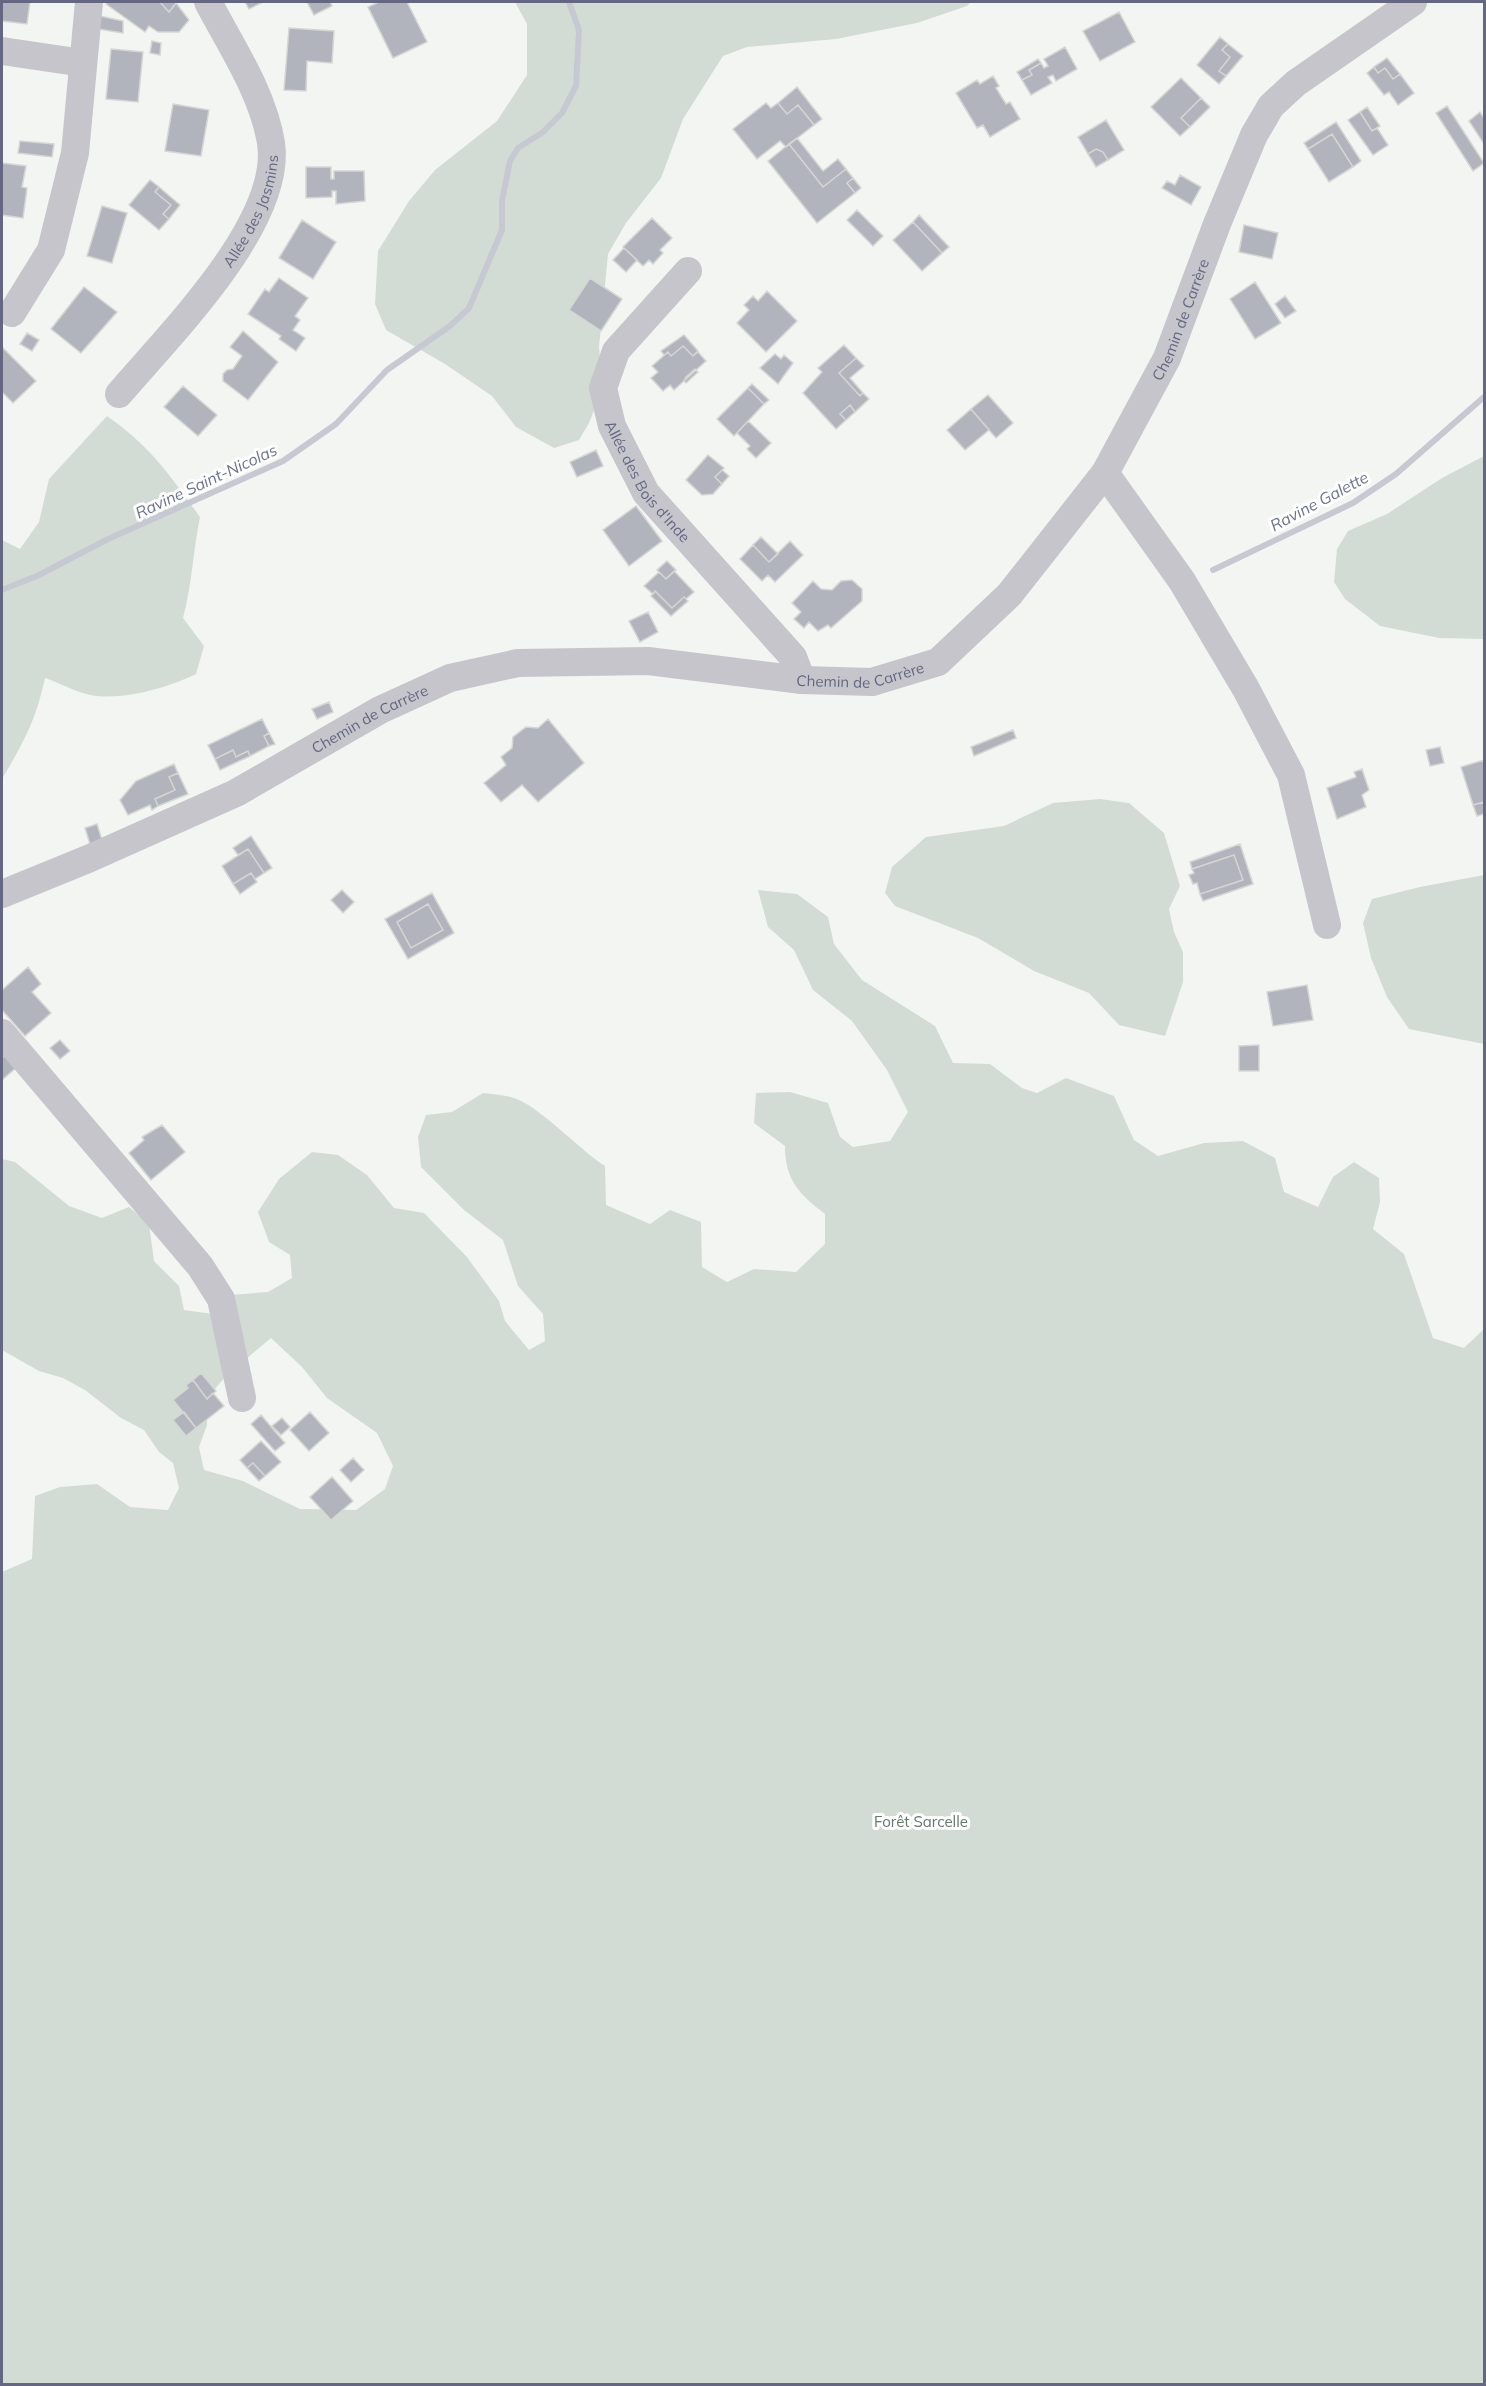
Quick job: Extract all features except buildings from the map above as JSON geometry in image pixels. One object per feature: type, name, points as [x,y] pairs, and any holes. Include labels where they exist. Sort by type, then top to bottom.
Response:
[{"type":"street","points":[[12,313],[51,250],[75,153],[89,2]]},
{"type":"street","name":"Allée des Jasmins","points":[[119,394],[213,284],[248,229],[268,190],[272,171],[271,143],[260,104],[208,2]]},
{"type":"street","name":"Chemin de Carrère","points":[[2,894],[88,859],[236,793],[380,710],[450,678],[518,663],[648,661],[802,680],[872,682],[938,662],[1009,595],[1105,473],[1167,358],[1217,224],[1254,135],[1271,106],[1296,83],[1413,2]]},
{"type":"street","points":[[2,51],[83,63]]},
{"type":"street","name":"Allée des Bois d'Inde","points":[[688,271],[616,351],[603,388],[612,426],[646,493],[793,657],[802,680]]},
{"type":"street","points":[[1105,473],[1182,581],[1246,689],[1291,776],[1327,925]]},
{"type":"street","points":[[2,1033],[201,1266],[221,1299],[242,1398]]},
{"type":"green space","points":[[515,2],[971,2],[967,6],[917,23],[836,39],[747,47],[723,56],[683,119],[661,178],[626,223],[608,254],[599,347],[603,388],[589,423],[579,440],[554,448],[516,427],[492,396],[445,364],[386,330],[375,304],[378,251],[409,201],[435,170],[497,121],[527,75],[527,24]]},
{"type":"green space","points":[[107,416],[148,450],[169,474],[200,517],[183,618],[204,646],[196,674],[144,692],[116,696],[84,694],[45,678],[38,706],[28,730],[2,779],[2,540],[20,549],[39,522],[49,479]]},
{"type":"green space","points":[[1484,456],[1484,639],[1439,638],[1380,626],[1345,599],[1334,582],[1337,549],[1348,531],[1387,514],[1442,478]]},
{"type":"green space","points":[[1100,799],[1129,803],[1164,833],[1180,886],[1169,909],[1174,932],[1183,952],[1183,982],[1165,1036],[1119,1025],[1089,993],[1034,971],[978,938],[895,906],[885,893],[892,867],[926,837],[1004,826],[1053,803]]},
{"type":"green space","points":[[1484,875],[1484,1044],[1409,1029],[1387,997],[1371,958],[1363,923],[1372,899]]},
{"type":"green space","name":"Forêt Sarcelle","points":[[758,890],[797,894],[828,917],[834,944],[862,980],[935,1026],[953,1063],[990,1064],[1022,1088],[1037,1093],[1066,1078],[1114,1096],[1134,1140],[1158,1156],[1204,1143],[1243,1141],[1275,1158],[1284,1192],[1318,1207],[1333,1177],[1354,1162],[1379,1178],[1380,1202],[1373,1229],[1404,1254],[1433,1338],[1464,1348],[1484,1329],[1484,2384],[2,2384],[2,1572],[32,1559],[35,1496],[60,1487],[97,1484],[130,1507],[168,1510],[179,1488],[173,1463],[159,1452],[144,1430],[121,1418],[85,1390],[63,1378],[39,1371],[2,1350],[2,1159],[15,1162],[69,1206],[102,1218],[129,1207],[149,1224],[154,1261],[179,1286],[184,1310],[213,1314],[230,1295],[268,1292],[292,1278],[290,1255],[269,1242],[258,1212],[279,1179],[312,1152],[338,1155],[367,1175],[394,1208],[424,1213],[467,1257],[499,1301],[505,1321],[529,1350],[545,1341],[543,1314],[518,1286],[503,1240],[464,1210],[421,1167],[418,1137],[426,1115],[452,1112],[483,1093],[501,1095],[522,1101],[533,1108],[605,1166],[606,1205],[650,1224],[670,1210],[701,1222],[702,1267],[727,1282],[754,1269],[796,1272],[825,1244],[825,1214],[795,1185],[788,1168],[785,1146],[754,1123],[756,1093],[790,1092],[828,1103],[840,1137],[853,1147],[890,1141],[908,1112],[887,1070],[852,1021],[813,990],[794,950],[768,927]],"holes":[[[271,1338],[302,1367],[327,1398],[377,1433],[393,1466],[385,1489],[356,1510],[300,1509],[243,1481],[204,1470],[199,1447],[207,1425],[207,1398],[227,1375]]]},
{"type":"waterway","name":"Ravine Saint-Nicolas","points":[[2,590],[39,575],[108,539],[283,461],[336,424],[387,370],[450,326],[469,308],[502,230],[502,201],[510,161],[518,148],[543,132],[562,113],[576,86],[579,30],[569,2]]},
{"type":"waterway","name":"Ravine Galette","points":[[1213,570],[1353,503],[1396,474],[1484,397]]}]
